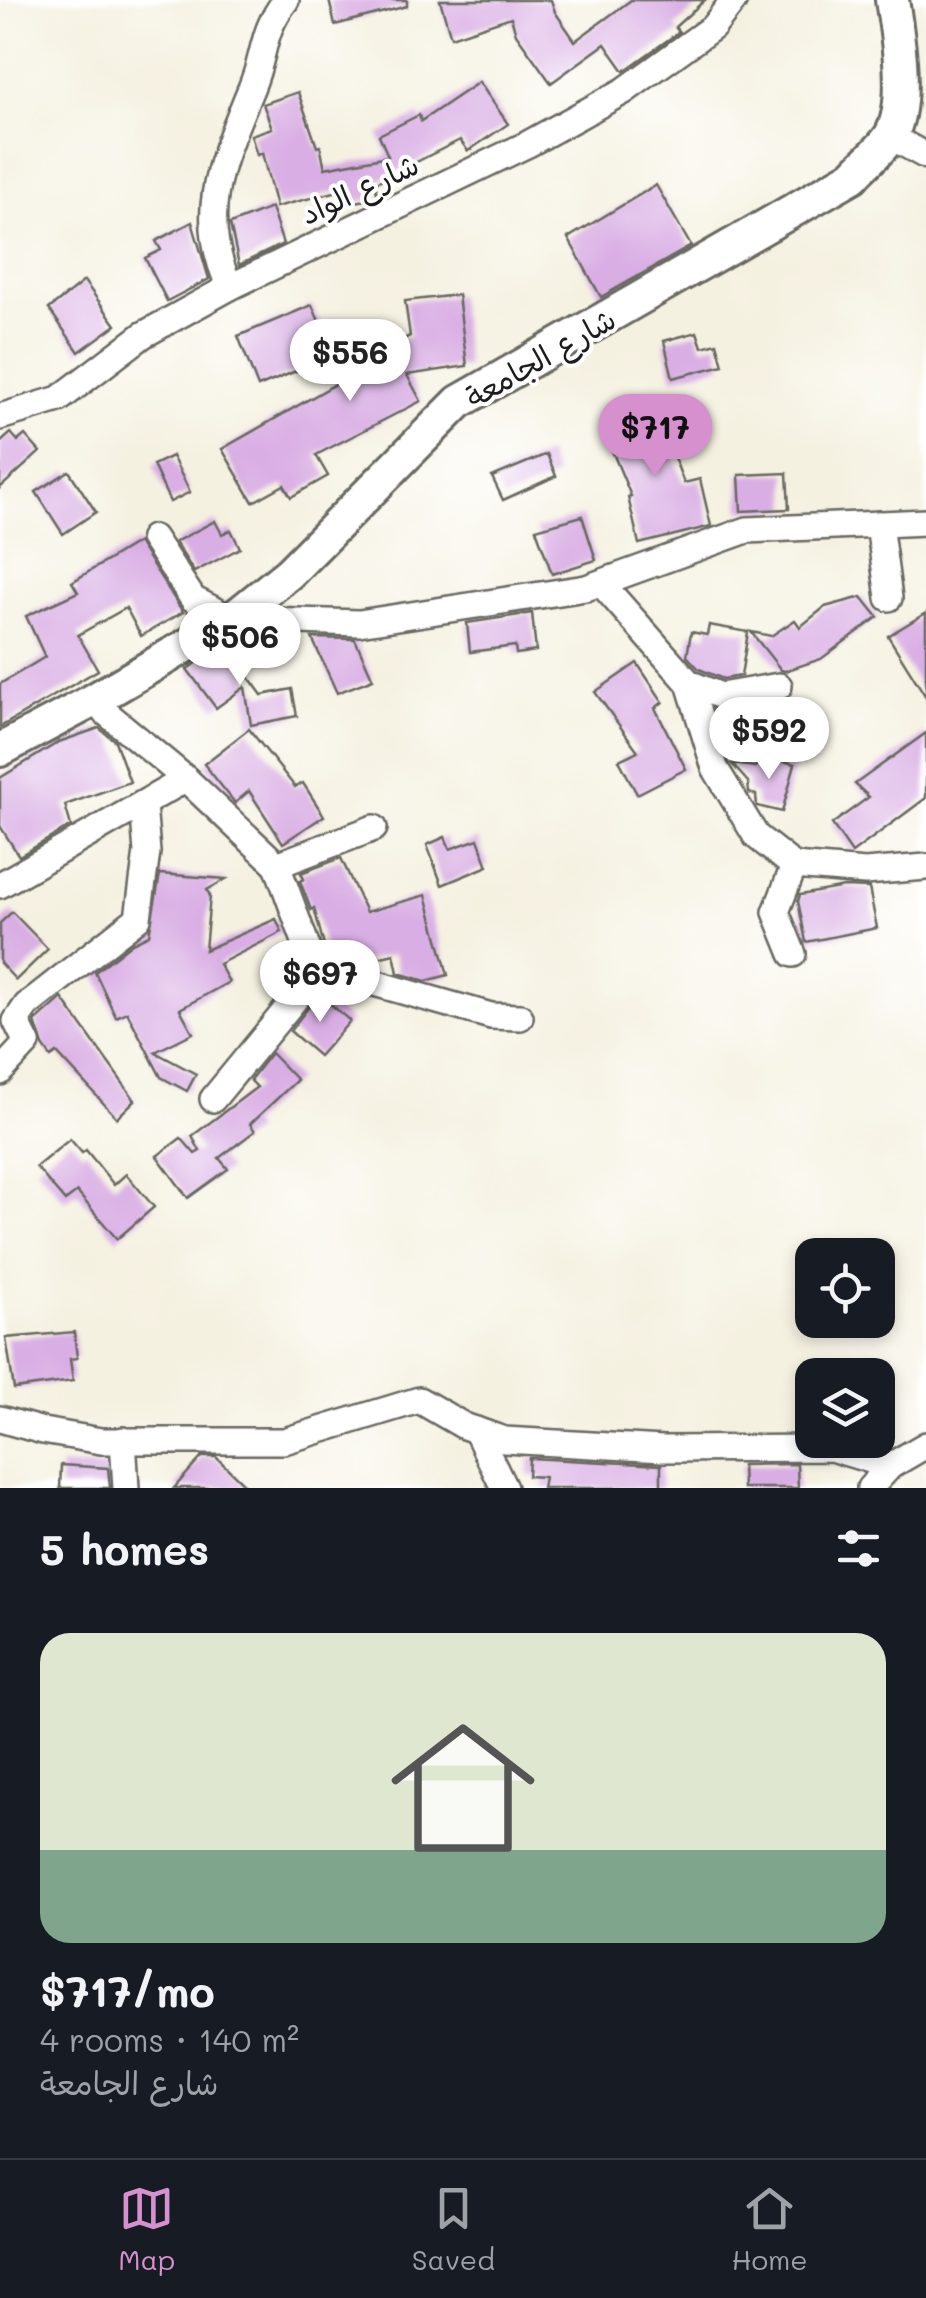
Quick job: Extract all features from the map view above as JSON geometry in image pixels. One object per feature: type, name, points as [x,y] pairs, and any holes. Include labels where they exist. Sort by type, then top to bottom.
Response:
[{"type":"main road","points":[[890,136],[899,112],[899,44],[892,0]]},
{"type":"main road","name":"شارع الجامعة","points":[[0,750],[232,618],[289,573],[459,402],[852,176],[890,136]]},
{"type":"street","points":[[230,286],[218,250],[213,192],[238,116],[254,82],[263,39],[286,0]]},
{"type":"street","name":"شارع الواد","points":[[0,416],[59,399],[142,335],[230,286],[528,144],[624,91],[713,28],[734,0]]},
{"type":"street","points":[[890,136],[926,156]]},
{"type":"street","points":[[152,538],[193,600],[232,618],[359,623],[586,588],[747,530],[926,522]]},
{"type":"street","points":[[879,524],[888,598]]},
{"type":"street","points":[[601,583],[689,683],[715,768],[756,836],[794,866],[865,872],[926,867]]},
{"type":"street","points":[[689,683],[721,696],[779,686]]},
{"type":"street","points":[[92,701],[186,779],[277,866],[314,966],[305,987],[213,1099]]},
{"type":"street","points":[[0,885],[186,779]]},
{"type":"street","points":[[0,1072],[26,1043],[16,1021],[27,1006],[138,918],[147,852],[143,804]]},
{"type":"street","points":[[277,866],[374,828]]},
{"type":"street","points":[[793,954],[776,912],[794,866]]},
{"type":"street","points":[[314,966],[491,1016],[520,1017]]},
{"type":"street","points":[[0,1420],[42,1432],[102,1441],[284,1440],[419,1400],[504,1440],[663,1449],[831,1448],[890,1466]]},
{"type":"street","points":[[476,1430],[504,1488]]},
{"type":"street","points":[[123,1440],[126,1488]]},
{"type":"street","points":[[870,1488],[890,1466],[926,1445]]},
{"type":"building","points":[[329,0],[407,0],[407,6],[335,25]]},
{"type":"building","points":[[440,0],[551,0],[575,41],[631,0],[705,0],[675,27],[679,32],[624,71],[605,44],[551,83],[516,34],[511,17],[451,37]]},
{"type":"building","points":[[479,82],[508,124],[468,151],[460,140],[375,183],[378,198],[349,203],[346,189],[276,207],[262,153],[257,155],[251,135],[272,128],[263,104],[298,92],[325,168],[388,156],[379,135],[419,115],[421,121]]},
{"type":"building","points":[[656,185],[691,246],[601,297],[568,238]]},
{"type":"building","points":[[271,208],[283,244],[239,265],[230,224]]},
{"type":"building","points":[[192,222],[209,279],[167,301],[145,258],[161,250],[156,241]]},
{"type":"building","points":[[84,281],[116,325],[79,352],[49,309]]},
{"type":"building","points":[[458,295],[467,366],[407,375],[421,401],[316,455],[328,476],[291,497],[284,485],[253,502],[222,449],[388,354],[385,348],[410,336],[405,301]]},
{"type":"building","points":[[312,305],[334,355],[258,387],[238,336]]},
{"type":"building","points":[[697,332],[702,347],[717,343],[723,365],[673,378],[664,341]]},
{"type":"building","points":[[654,406],[684,483],[700,479],[711,526],[639,544],[628,497],[631,496],[602,427]]},
{"type":"building","points":[[11,433],[18,441],[25,435],[40,452],[0,488],[0,443]]},
{"type":"building","points":[[547,454],[556,476],[503,500],[492,477]]},
{"type":"building","points":[[172,456],[190,492],[170,502],[153,465]]},
{"type":"building","points":[[69,471],[96,512],[63,534],[36,492]]},
{"type":"building","points":[[787,473],[789,509],[741,511],[739,475]]},
{"type":"building","points":[[582,516],[596,560],[552,574],[536,529]]},
{"type":"building","points":[[215,521],[222,534],[231,530],[240,548],[194,572],[175,542]]},
{"type":"building","points":[[138,542],[183,612],[141,636],[126,608],[78,635],[98,670],[0,727],[0,684],[45,657],[26,616],[78,592],[72,582]]},
{"type":"building","points":[[862,597],[878,617],[821,659],[785,671],[751,632],[771,636],[795,620],[800,627],[825,607]]},
{"type":"building","points":[[532,613],[536,651],[516,654],[515,646],[470,652],[467,623]]},
{"type":"building","points":[[926,613],[926,697],[888,636]]},
{"type":"building","points":[[709,625],[748,632],[741,676],[723,679],[699,669],[687,656],[691,632],[707,635]]},
{"type":"building","points":[[312,638],[355,639],[373,679],[337,693]]},
{"type":"building","points":[[226,646],[262,695],[292,689],[297,716],[251,725],[245,687],[216,708],[187,669]]},
{"type":"building","points":[[637,663],[663,702],[655,708],[686,769],[637,794],[619,760],[638,751],[595,692]]},
{"type":"building","points":[[99,728],[115,741],[130,782],[65,805],[71,826],[19,856],[0,826],[0,778],[59,742]]},
{"type":"building","points":[[249,729],[295,787],[303,783],[324,816],[283,843],[249,791],[235,803],[204,764]]},
{"type":"building","points":[[926,733],[926,798],[852,853],[832,824],[869,797],[855,784]]},
{"type":"building","points":[[763,756],[795,764],[782,812],[757,806],[756,795],[749,793],[748,782],[732,764],[755,767]]},
{"type":"building","points":[[445,837],[450,849],[478,839],[488,866],[442,885],[427,845]]},
{"type":"building","points":[[341,858],[366,912],[426,895],[448,975],[426,981],[398,973],[394,954],[361,962],[356,954],[344,957],[326,953],[314,908],[311,910],[300,881],[304,879],[301,873]]},
{"type":"building","points":[[160,874],[226,879],[207,890],[210,896],[205,950],[276,919],[282,932],[219,964],[229,982],[180,1009],[193,1033],[155,1052],[196,1074],[187,1091],[161,1077],[127,1012],[116,1017],[95,972],[132,943],[149,935]]},
{"type":"building","points":[[844,887],[869,888],[877,928],[806,942],[800,895]]},
{"type":"building","points":[[12,912],[48,949],[16,980],[0,963],[0,923]]},
{"type":"building","points":[[319,994],[350,1021],[319,1056],[290,1031]]},
{"type":"building","points":[[62,998],[135,1100],[117,1118],[57,1053],[51,1057],[43,1046],[35,1022]]},
{"type":"building","points":[[271,1053],[297,1080],[250,1124],[255,1131],[219,1158],[228,1169],[188,1198],[157,1156],[181,1138],[195,1154],[200,1151],[192,1136],[257,1087],[250,1080]]},
{"type":"building","points":[[70,1139],[82,1153],[86,1150],[114,1185],[126,1174],[154,1207],[117,1239],[77,1192],[65,1201],[36,1167]]},
{"type":"building","points":[[74,1332],[77,1358],[70,1359],[73,1381],[14,1389],[6,1338]]},
{"type":"building","points":[[202,1457],[216,1457],[248,1488],[174,1488]]},
{"type":"building","points":[[529,1458],[661,1465],[661,1488],[542,1488],[544,1477],[528,1476]]},
{"type":"building","points":[[797,1464],[798,1488],[743,1488],[742,1465]]},
{"type":"building","points":[[61,1465],[108,1468],[110,1488],[60,1488]]}]
